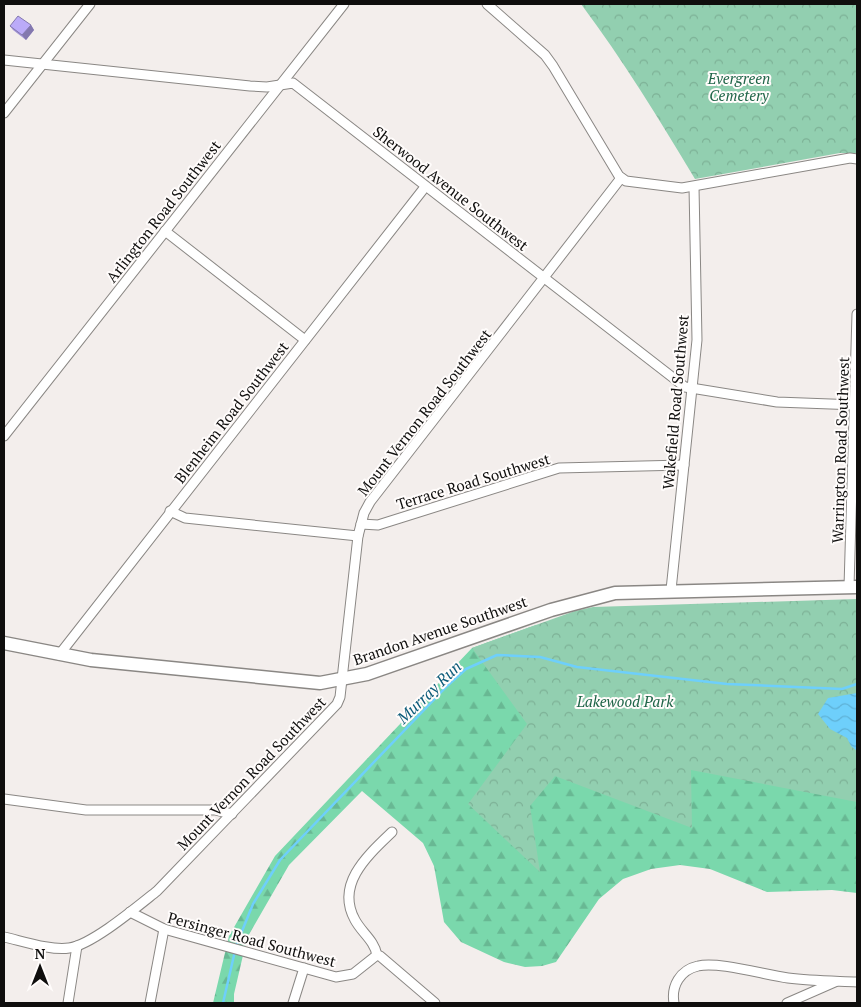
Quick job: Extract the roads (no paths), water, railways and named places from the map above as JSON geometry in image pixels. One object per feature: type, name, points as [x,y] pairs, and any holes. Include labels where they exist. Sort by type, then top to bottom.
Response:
[{"type":"main road","name":"Brandon Avenue Southwest","points":[[4,643],[59,655],[304,682],[342,680],[367,674],[594,597],[632,591],[853,587]]},
{"type":"street","points":[[4,113],[90,4]]},
{"type":"street","name":"Arlington Road Southwest","points":[[4,436],[344,4]]},
{"type":"street","points":[[487,4],[545,56],[621,178],[668,187],[694,187],[850,158],[857,159]]},
{"type":"street","name":"Sherwood Avenue Southwest","points":[[4,60],[250,86],[267,87],[281,83],[293,83],[677,382],[692,390],[777,402],[856,405]]},
{"type":"street","name":"Mount Vernon Road Southwest","points":[[77,946],[130,912],[157,891],[337,704],[342,680],[358,536],[370,502],[621,178]]},
{"type":"street","name":"Blenheim Road Southwest","points":[[59,655],[426,186]]},
{"type":"street","name":"Wakefield Road Southwest","points":[[671,590],[697,340],[694,187]]},
{"type":"street","points":[[165,231],[305,340]]},
{"type":"street","name":"Warrington Road Southwest","points":[[853,587],[857,314]]},
{"type":"street","name":"Terrace Road Southwest","points":[[361,524],[378,525],[559,468],[684,465]]},
{"type":"street","points":[[170,511],[185,518],[358,536]]},
{"type":"street","points":[[4,799],[86,810],[215,810],[232,814]]},
{"type":"street","points":[[392,832],[360,866],[348,890],[349,907],[354,919],[372,941],[377,955],[383,957],[435,1003]]},
{"type":"street","name":"Persinger Road Southwest","points":[[130,912],[164,929],[304,968],[344,977],[359,971],[377,955]]},
{"type":"street","points":[[150,1003],[164,929]]},
{"type":"street","points":[[4,937],[63,949],[77,946],[68,1003]]},
{"type":"street","points":[[674,1003],[672,994],[676,982],[683,973],[699,966],[718,965],[790,978],[857,982]]},
{"type":"street","points":[[293,1003],[304,968]]},
{"type":"street","points":[[787,1003],[836,981]]},
{"type":"water","points":[[857,693],[857,751],[851,746],[847,738],[830,729],[818,714],[828,698]]},
{"type":"waterway","name":"Murray Run","points":[[236,946],[253,904],[280,860],[447,686],[466,669],[497,655],[540,657],[577,667],[727,684],[842,689],[857,684]]},
{"type":"waterway","name":"Murray Run","points":[[223,1003],[235,951]]},
{"type":"park label","name":"Evergreen Cemetery","points":[[739,86]]},
{"type":"park label","name":"Lakewood Park","points":[[625,701]]}]
